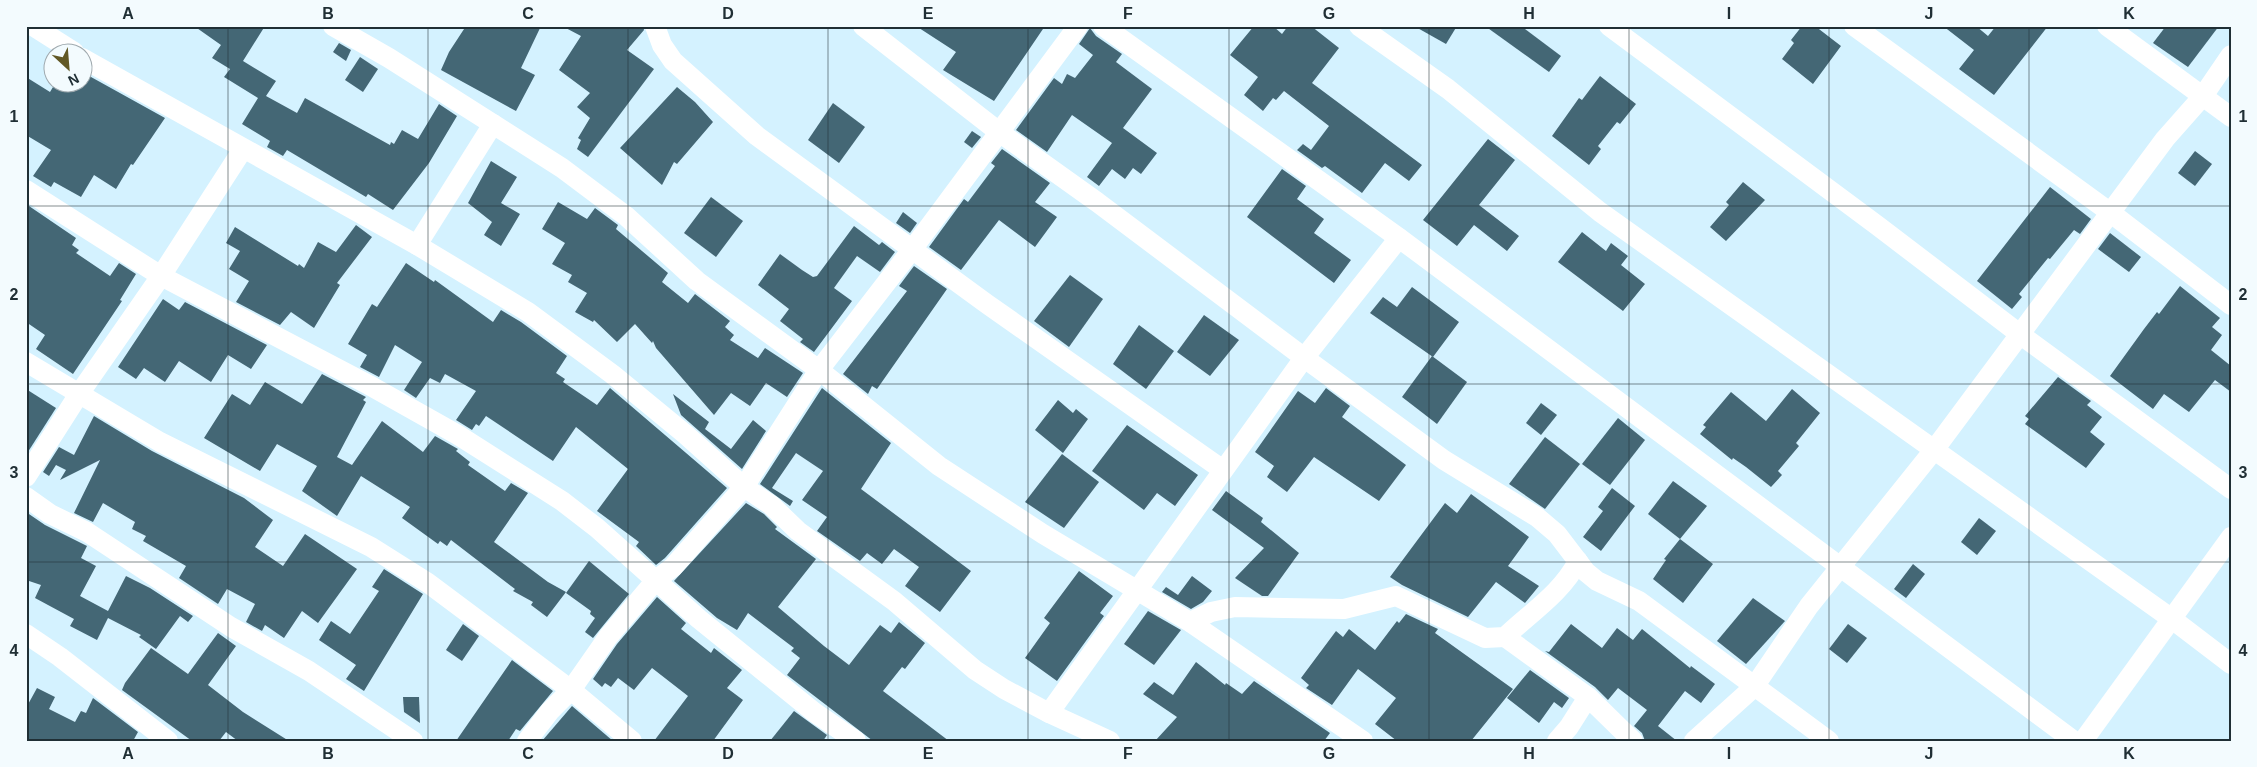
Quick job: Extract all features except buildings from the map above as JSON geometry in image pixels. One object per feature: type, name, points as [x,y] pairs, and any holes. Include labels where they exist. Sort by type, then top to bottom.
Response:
[{"type":"street","points":[[33,26],[58,42]]},
{"type":"street","points":[[333,26],[389,58],[562,168],[618,210],[697,281],[819,370],[939,466],[1043,534],[1190,622],[1363,741]]},
{"type":"street","points":[[655,26],[662,45],[673,61],[747,128],[912,250],[1223,470]]},
{"type":"street","points":[[863,26],[999,132],[1097,202],[1304,358],[1444,460],[1537,517],[1557,534],[1578,561],[1597,581],[1639,601],[1830,741]]},
{"type":"street","points":[[527,741],[550,711],[571,690],[608,637],[656,580],[673,567],[744,486],[819,370],[912,250],[1078,26]]},
{"type":"street","points":[[1103,26],[1399,238],[2074,741]]},
{"type":"street","points":[[1359,26],[1448,89],[1600,212],[2172,619],[2231,664]]},
{"type":"street","points":[[1609,26],[1878,226],[2020,336],[2231,489]]},
{"type":"street","points":[[1854,26],[2111,213],[2231,305]]},
{"type":"street","points":[[2107,26],[2231,117]]},
{"type":"street","points":[[1694,741],[1754,687],[1810,606],[1934,450],[2165,139],[2203,96],[2231,55]]},
{"type":"street","points":[[92,64],[417,245],[528,312],[612,374],[744,486],[771,505],[798,531],[894,601],[975,670],[1004,689],[1049,713],[1110,741]]},
{"type":"street","points":[[417,245],[493,124]]},
{"type":"street","points":[[26,477],[79,394],[161,276],[243,149]]},
{"type":"street","points":[[26,190],[161,276],[369,385],[458,435],[562,501],[699,619],[814,712],[856,741]]},
{"type":"street","points":[[1049,713],[1304,358],[1399,238]]},
{"type":"street","points":[[26,362],[194,459],[371,547],[428,583],[571,690],[632,741]]},
{"type":"street","points":[[26,497],[50,514],[87,532],[231,627],[310,671],[413,741]]},
{"type":"street","points":[[2083,741],[2231,537]]},
{"type":"street","points":[[1190,622],[1211,612],[1234,607],[1344,609],[1396,596],[1485,638],[1505,637],[1557,592],[1572,574],[1578,561]]},
{"type":"street","points":[[26,634],[60,657],[168,741]]},
{"type":"street","points":[[1505,637],[1588,698],[1633,741]]},
{"type":"street","points":[[1557,741],[1569,727],[1588,698]]}]
